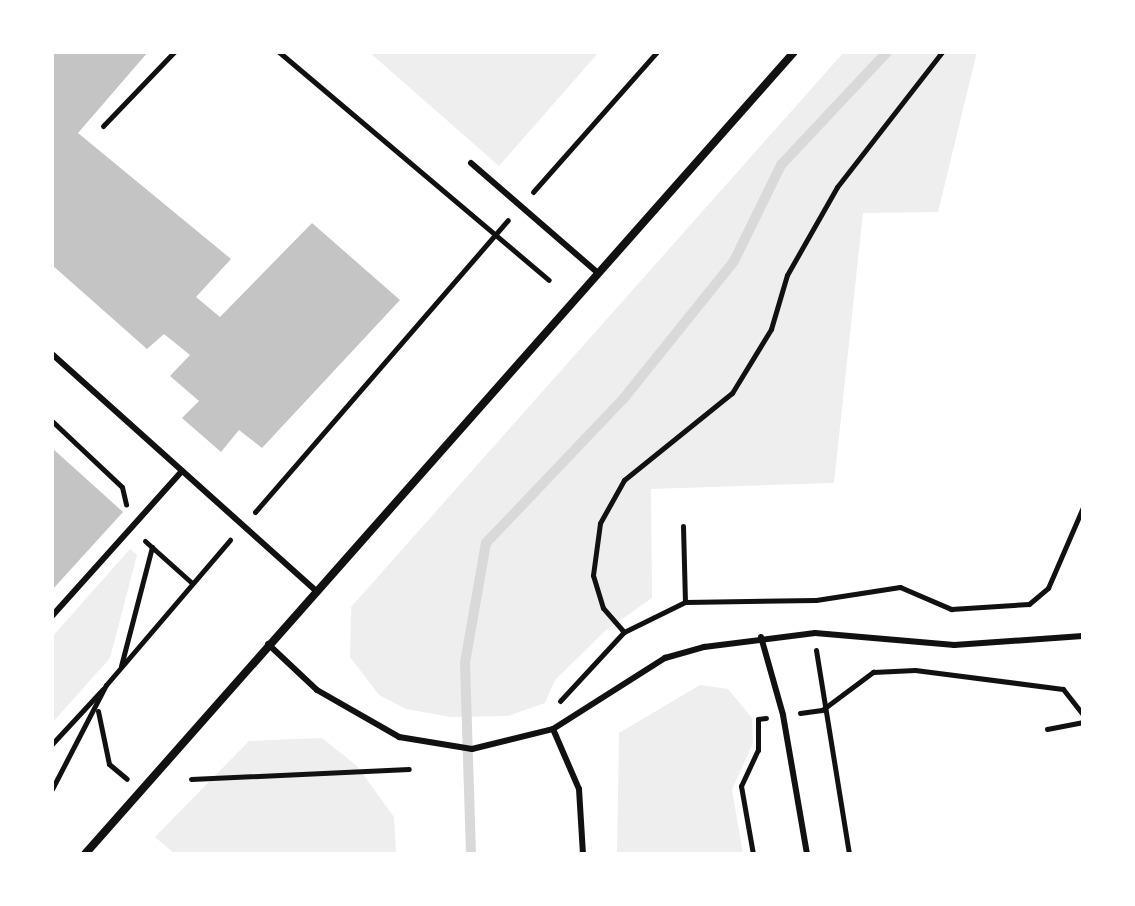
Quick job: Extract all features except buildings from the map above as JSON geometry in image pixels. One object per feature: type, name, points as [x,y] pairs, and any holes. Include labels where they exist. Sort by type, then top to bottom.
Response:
[{"type":"street","points":[[85,854],[794,52]]},
{"type":"lane","points":[[471,163],[598,273]]},
{"type":"lane","points":[[52,354],[316,591]]},
{"type":"lane","points":[[52,616],[182,471]]},
{"type":"lane","points":[[268,644],[317,690],[399,737],[430,745],[513,745],[553,729],[665,658],[761,637],[843,633],[954,645],[1083,636]]},
{"type":"lane","points":[[761,637],[783,715],[807,854]]},
{"type":"lane","points":[[553,729],[579,789],[583,854]]},
{"type":"path","points":[[103,126],[174,52]]},
{"type":"path","points":[[279,52],[491,239],[549,280]]},
{"type":"path","points":[[52,744],[657,52]]},
{"type":"path","points":[[624,632],[603,608],[593,575],[606,512],[624,480],[732,393],[771,329],[787,275],[837,187],[942,52]]},
{"type":"path","points":[[52,421],[68,435]]},
{"type":"path","points":[[553,729],[562,692],[624,632],[685,602],[816,600],[900,587],[951,609],[1029,604],[1048,588],[1081,524],[1083,507]]},
{"type":"path","points":[[683,526],[685,602]]},
{"type":"path","points":[[120,669],[152,547]]},
{"type":"path","points":[[753,854],[741,786],[758,750],[758,719],[822,710],[873,672],[915,670],[1063,689],[1083,715]]},
{"type":"path","points":[[52,789],[98,710],[106,685]]},
{"type":"path","points":[[98,710],[109,764],[141,791]]},
{"type":"path","points":[[822,710],[849,854]]},
{"type":"path","points":[[1047,729],[1083,722]]},
{"type":"path","points":[[191,779],[409,769]]},
{"type":"shaded area","points":[[369,52],[599,52],[499,166]]},
{"type":"shaded area","points":[[844,52],[977,52],[938,212],[863,213],[834,483],[651,489],[652,598],[605,631],[555,680],[545,703],[508,716],[451,717],[406,709],[379,695],[350,657],[351,607]]},
{"type":"shaded area","points":[[130,549],[137,555],[110,658],[52,723],[52,637]]},
{"type":"shaded area","points":[[700,685],[728,689],[752,718],[753,743],[732,790],[743,854],[617,854],[619,733]]},
{"type":"shaded area","points":[[322,738],[357,766],[394,817],[396,854],[175,854],[155,837],[249,741]]},
{"type":"waterway","points":[[471,854],[465,663],[486,543],[624,398],[734,261],[781,165],[887,52]]}]
